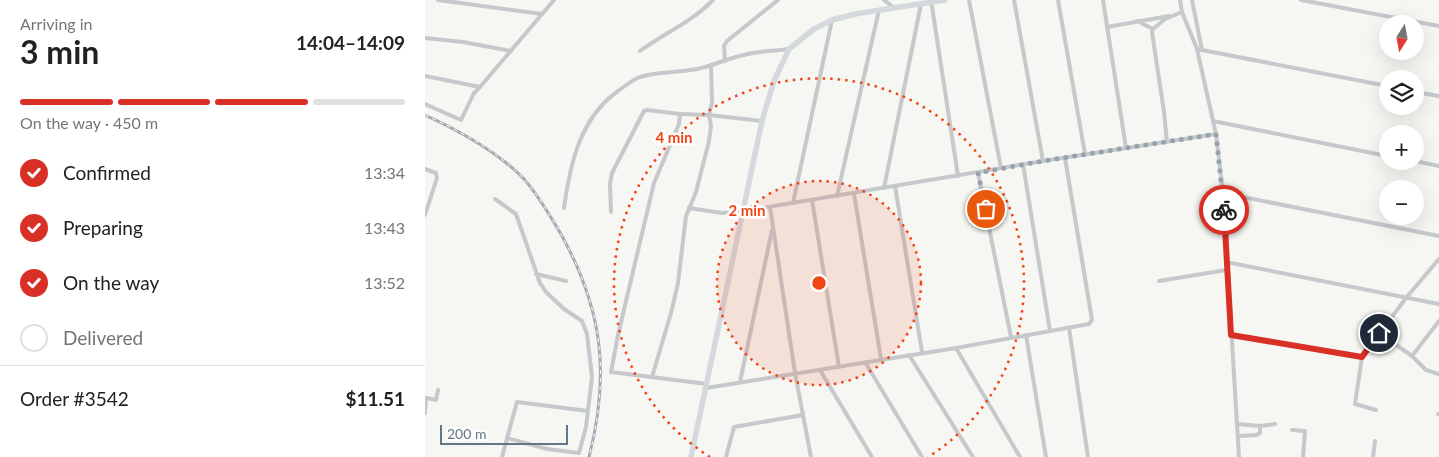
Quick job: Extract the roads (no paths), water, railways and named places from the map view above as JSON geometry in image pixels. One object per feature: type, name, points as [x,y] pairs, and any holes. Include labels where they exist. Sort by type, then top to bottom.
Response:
[{"type":"street","points":[[438,0],[542,14]]},
{"type":"street","points":[[425,104],[461,120],[474,94],[554,0]]},
{"type":"street","points":[[640,51],[686,22],[713,0]]},
{"type":"street","points":[[725,61],[723,46],[727,41],[778,0]]},
{"type":"street","points":[[884,0],[893,7]]},
{"type":"street","points":[[691,457],[745,212],[762,121],[774,81],[789,50],[814,29],[832,20],[893,7],[945,0]]},
{"type":"street","points":[[969,0],[1001,168]]},
{"type":"street","points":[[1014,0],[1043,161]]},
{"type":"street","points":[[1058,0],[1085,154]]},
{"type":"street","points":[[1103,0],[1126,148]]},
{"type":"street","points":[[1180,0],[1183,12],[1199,49]]},
{"type":"street","points":[[1192,0],[1199,49],[1216,134],[1223,193],[1239,457]]},
{"type":"street","points":[[1301,0],[1439,26]]},
{"type":"street","points":[[931,1],[959,176]]},
{"type":"street","points":[[884,188],[921,4]]},
{"type":"street","points":[[837,196],[879,10]]},
{"type":"street","points":[[1107,26],[1183,12]]},
{"type":"street","points":[[1167,142],[1152,36],[1153,29],[1171,15]]},
{"type":"street","points":[[793,204],[832,20]]},
{"type":"street","points":[[1136,21],[1153,29]]},
{"type":"street","points":[[425,38],[463,42],[511,51]]},
{"type":"street","points":[[1199,49],[1379,84]]},
{"type":"street","points":[[564,208],[577,147],[589,121],[609,97],[639,78],[651,74],[695,70],[745,54],[789,50]]},
{"type":"street","points":[[652,377],[671,313],[689,208],[709,141],[711,126],[709,115],[712,102],[711,66]]},
{"type":"street","points":[[425,76],[480,87]]},
{"type":"street","points":[[1424,94],[1439,96]]},
{"type":"street","points":[[611,212],[610,184],[612,173],[641,114],[647,110],[762,121]]},
{"type":"street","points":[[680,114],[679,124],[655,183],[618,335],[611,372],[707,386],[839,367],[1089,324],[1092,320],[1065,158]]},
{"type":"street","points":[[1213,121],[1379,154]]},
{"type":"street","points":[[689,208],[722,213],[745,212],[1023,164],[1216,134]]},
{"type":"street","points":[[1424,163],[1439,166]]},
{"type":"street","points":[[1023,164],[1050,331]]},
{"type":"street","points":[[425,169],[436,173],[437,178],[425,215]]},
{"type":"street","points":[[978,173],[1011,338]]},
{"type":"street","points":[[895,186],[922,352]]},
{"type":"street","points":[[1223,193],[1439,236]]},
{"type":"street","points":[[854,194],[881,359]]},
{"type":"street","points":[[495,199],[516,214],[536,274],[546,292],[563,309],[585,325],[592,377],[588,411],[578,455],[507,438]]},
{"type":"street","points":[[811,200],[839,367]]},
{"type":"street","points":[[770,207],[795,373],[811,457]]},
{"type":"street","points":[[740,382],[772,228]]},
{"type":"street","points":[[1376,410],[1355,404],[1362,357],[1406,298],[1439,259]]},
{"type":"street","points":[[1226,262],[1439,304]]},
{"type":"street","points":[[1159,282],[1227,270]]},
{"type":"street","points":[[536,274],[566,281]]},
{"type":"street","points":[[1412,356],[1439,321]]},
{"type":"street","points":[[1069,328],[1088,457]]},
{"type":"street","points":[[1379,333],[1412,356],[1427,370],[1439,374]]},
{"type":"street","points":[[1026,335],[1046,457]]},
{"type":"street","points":[[1231,335],[1362,357]]},
{"type":"street","points":[[956,348],[1020,457]]},
{"type":"street","points":[[909,355],[973,457]]},
{"type":"street","points":[[865,362],[922,457]]},
{"type":"street","points":[[820,370],[872,457]]},
{"type":"street","points":[[425,413],[426,398],[436,400],[438,390]]},
{"type":"street","points":[[502,457],[517,402],[588,411]]},
{"type":"street","points":[[726,457],[734,427],[803,415]]},
{"type":"street","points":[[1237,424],[1260,426],[1275,424]]},
{"type":"street","points":[[1237,436],[1256,435],[1260,433],[1260,426]]},
{"type":"street","points":[[1292,430],[1305,431],[1303,457]]},
{"type":"street","points":[[1373,457],[1375,441]]},
{"type":"railway","points":[[425,115],[477,142],[502,159],[524,179],[549,214],[576,264],[594,317],[599,344],[599,398],[596,427],[589,457]]}]
